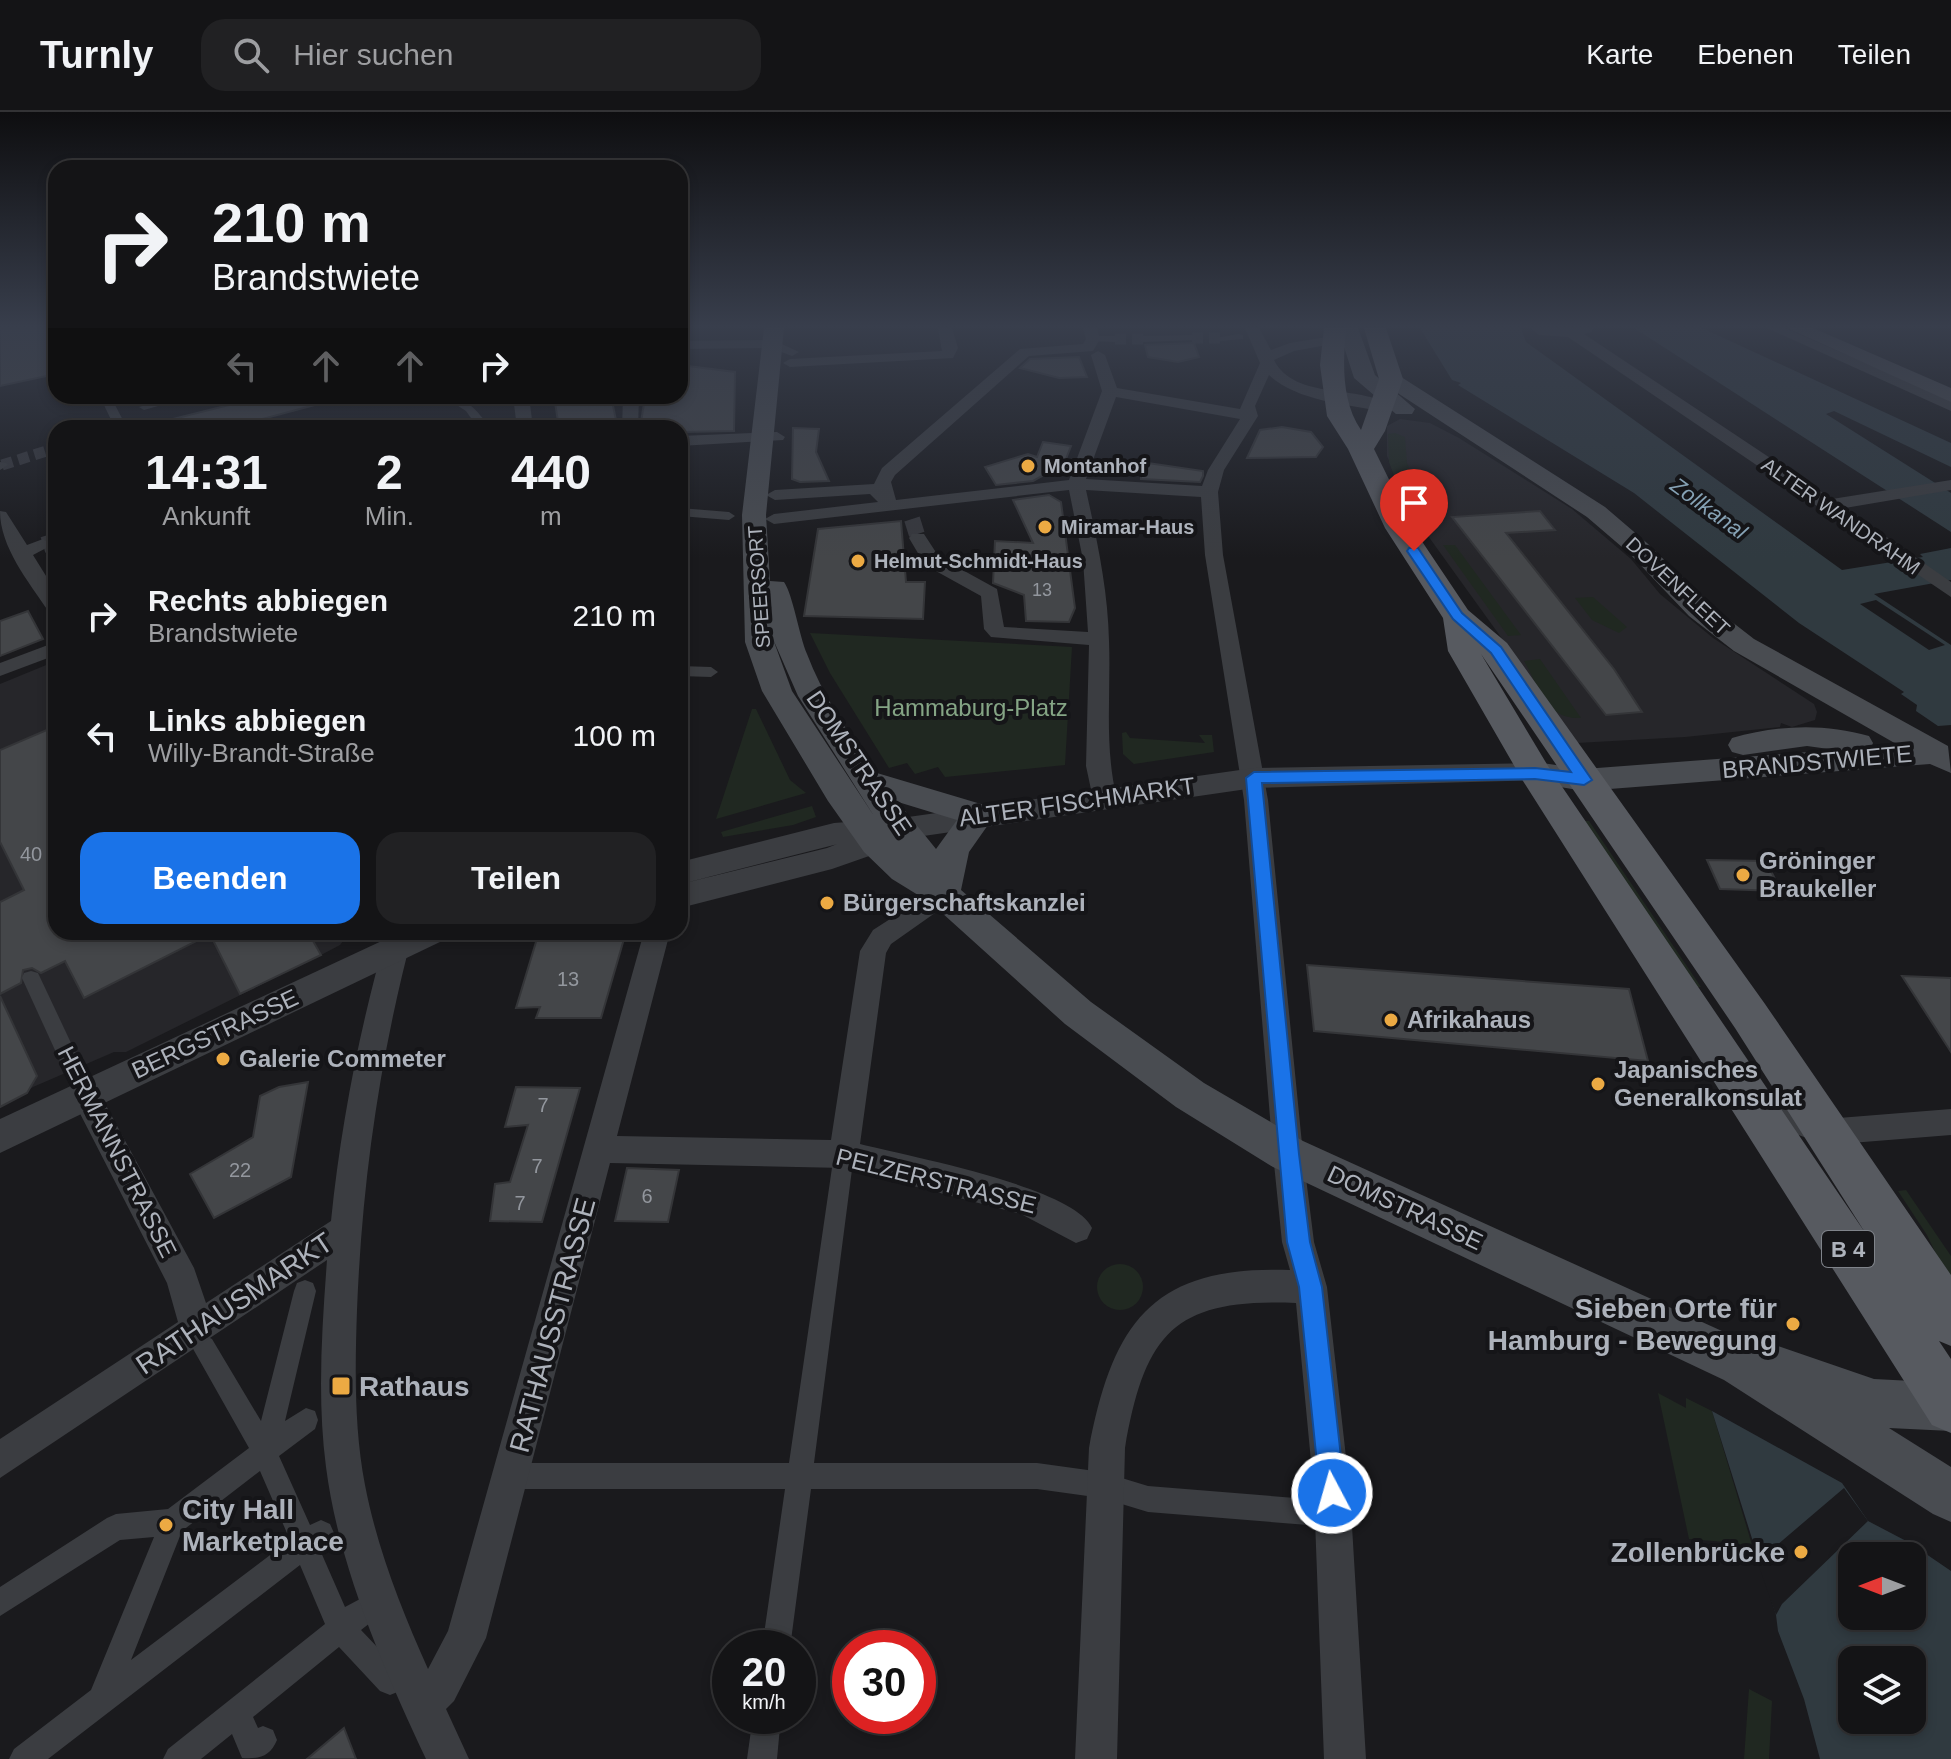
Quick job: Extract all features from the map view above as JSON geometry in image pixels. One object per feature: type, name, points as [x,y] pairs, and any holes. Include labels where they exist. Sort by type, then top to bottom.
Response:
[{"type":"main road","points":[[758,511],[773,405]]},
{"type":"main road","name":"B 4","points":[[1336,405],[1339,416],[1361,449],[1385,504],[1457,616],[1496,650],[1951,1320]]},
{"type":"main road","points":[[1361,449],[1373,431],[1382,405]]},
{"type":"main road","name":"DOVENFLEET","points":[[1400,405],[1409,412],[1510,456]]},
{"type":"main road","name":"DOVENFLEET","points":[[1408,405],[1510,456],[1577,498],[1616,528],[1720,627],[1815,688],[1946,755]]},
{"type":"main road","name":"SPEERSORT","points":[[758,511],[781,627]]},
{"type":"main road","name":"SPEERSORT","points":[[758,511],[759,642],[763,659]]},
{"type":"main road","name":"B 4","points":[[1457,616],[1464,651],[1535,773],[1951,1406]]},
{"type":"main road","name":"DOMSTRASSE","points":[[781,627],[803,679],[867,781],[881,834]]},
{"type":"main road","name":"DOMSTRASSE","points":[[763,659],[777,691],[904,870],[943,894],[1117,1044],[1180,1089],[1288,1154],[1741,1363],[1951,1496]]},
{"type":"main road","points":[[1807,736],[1827,719],[1827,709],[1815,688]]},
{"type":"main road","name":"BRANDSTWIETE","points":[[1578,771],[1807,736],[1946,755]]},
{"type":"main road","name":"BRANDSTWIETE","points":[[1535,773],[1946,755]]},
{"type":"main road","points":[[867,781],[979,815],[953,849],[943,894]]},
{"type":"main road","name":"DOMSTRASSE","points":[[1741,1363],[1782,1371],[1874,1403],[1951,1406]]},
{"type":"street","points":[[144,407],[153,405]]},
{"type":"street","points":[[463,405],[478,420]]},
{"type":"street","points":[[965,405],[888,472],[882,482],[932,561],[990,593],[994,629],[998,633],[1099,639]]},
{"type":"street","points":[[1105,405],[1076,484],[1092,560],[1099,639],[1097,766],[1105,799]]},
{"type":"street","points":[[1188,405],[1250,416]]},
{"type":"street","points":[[1248,405],[1250,416],[1216,470],[1209,492],[1214,555],[1254,778],[1288,1154],[1298,1242],[1311,1287],[1333,1504],[1345,1759]]},
{"type":"street","name":"ALTER WANDRAHM","points":[[1679,405],[1944,587]]},
{"type":"street","points":[[688,441],[768,437]]},
{"type":"street","points":[[688,512],[902,513],[1076,484],[1209,492]]},
{"type":"street","points":[[1829,505],[1946,486]]},
{"type":"street","points":[[0,516],[48,596]]},
{"type":"street","points":[[20,553],[43,545]]},
{"type":"street","points":[[0,670],[48,651]]},
{"type":"street","points":[[688,671],[711,672]]},
{"type":"street","name":"BRANDSTWIETE","points":[[1254,778],[1535,773]]},
{"type":"street","name":"ALTER FISCHMARKT","points":[[881,834],[979,815],[1254,778]]},
{"type":"street","points":[[688,871],[784,845],[881,834]]},
{"type":"street","points":[[688,894],[832,858],[881,834]]},
{"type":"street","points":[[778,1630],[873,951],[882,937],[943,894]]},
{"type":"street","name":"RATHAUSSTRASSE","points":[[406,1693],[454,1666],[466,1638],[655,940]]},
{"type":"street","points":[[343,1231],[373,1046],[398,941]]},
{"type":"street","name":"BERGSTRASSE","points":[[0,1137],[398,941]]},
{"type":"street","name":"HERMANNSTRASSE","points":[[31,978],[86,1096],[182,1279],[200,1338]]},
{"type":"street","points":[[1745,1092],[1780,1113],[1826,1132],[1951,1122]]},
{"type":"street","name":"PELZERSTRASSE","points":[[600,1149],[844,1154],[1022,1200],[1050,1211],[1076,1228]]},
{"type":"street","name":"RATHAUSMARKT","points":[[0,1460],[200,1338],[343,1231]]},
{"type":"street","name":"RATHAUSMARKT","points":[[343,1231],[338,1392],[352,1508],[406,1693],[448,1759]]},
{"type":"street","points":[[1096,1759],[1102,1485],[1115,1394],[1127,1360],[1151,1327],[1176,1307],[1213,1292],[1266,1284],[1311,1287]]},
{"type":"street","points":[[265,1452],[305,1291]]},
{"type":"street","points":[[200,1338],[312,1540],[350,1621],[406,1693]]},
{"type":"street","points":[[102,1699],[173,1522],[306,1420]]},
{"type":"street","points":[[510,1476],[1037,1476],[1102,1485],[1148,1499],[1333,1504]]},
{"type":"street","points":[[0,1603],[116,1527],[173,1522]]},
{"type":"street","points":[[24,1759],[312,1540]]},
{"type":"street","points":[[178,1759],[350,1621]]},
{"type":"street","points":[[237,1712],[252,1748],[263,1740]]},
{"type":"street","points":[[762,1759],[765,1734]]},
{"type":"shaded area","points":[[1400,419],[1430,423],[1459,438],[1572,509],[1631,559],[1660,594],[1713,638],[1814,704],[1817,712],[1815,720],[1792,727],[1781,723],[1780,727],[1685,737],[1577,743],[1413,515],[1387,456],[1387,426]]},
{"type":"shaded area","points":[[48,664],[48,940],[344,940],[321,955],[126,1052],[114,1052],[33,1087],[0,1107],[0,684]]},
{"type":"green space","points":[[1388,434],[1405,437],[1407,463],[1416,483],[1396,481],[1389,462]]},
{"type":"green space","points":[[1443,545],[1455,545],[1521,635],[1508,636]]},
{"type":"green space","points":[[1593,597],[1627,627],[1619,633],[1592,620],[1575,598]]},
{"type":"green space","name":"Hammaburg-Platz","points":[[810,633],[1072,647],[1065,765],[945,777],[938,767],[915,774],[907,763],[889,768],[830,673]]},
{"type":"green space","points":[[1540,659],[1581,718],[1559,713],[1545,700],[1524,661]]},
{"type":"green space","points":[[752,709],[756,709],[790,780],[806,793],[716,819]]},
{"type":"green space","points":[[1126,732],[1130,738],[1205,743],[1199,735],[1212,735],[1214,752],[1134,764],[1123,754],[1122,733]]},
{"type":"green space","points":[[812,806],[816,817],[793,825],[723,837],[721,832]]},
{"type":"green space","points":[[1582,821],[1589,821],[1701,987],[1695,987]]},
{"type":"green space","points":[[1906,1190],[1951,1256],[1951,1285],[1927,1235],[1898,1191]]},
{"type":"green space","points":[[1120,1264],[1136,1271],[1143,1287],[1136,1303],[1120,1310],[1104,1303],[1097,1287],[1104,1271]]},
{"type":"green space","points":[[1658,1393],[1686,1408],[1686,1398],[1712,1411],[1755,1555],[1729,1552],[1725,1542],[1689,1539]]},
{"type":"green space","points":[[1749,1689],[1772,1701],[1769,1759],[1744,1759]]},
{"type":"water","name":"Zollkanal","points":[[1490,405],[1613,405],[1842,570],[1923,557],[1920,554],[1951,548],[1951,580],[1874,594],[1951,645],[1951,725],[1938,726],[1916,711],[1917,705],[1901,694],[1904,692],[1799,623],[1634,493]]},
{"type":"water","points":[[1753,405],[1868,405],[1951,443],[1951,467],[1834,411],[1826,414],[1951,493],[1951,532]]},
{"type":"water","points":[[1712,1411],[1842,1483],[1868,1521],[1908,1542],[1838,1542],[1838,1630],[1926,1630],[1926,1554],[1951,1571],[1951,1759],[1820,1759],[1804,1699],[1778,1631],[1776,1615]]},
{"type":"pier","points":[[1876,600],[1945,645],[1929,650],[1860,604]]},
{"type":"pier","name":"Zollenbrücke","points":[[1844,1488],[1868,1521],[1846,1542],[1838,1542],[1838,1550],[1782,1604],[1776,1615],[1755,1555],[1770,1551]]},
{"type":"building","points":[[230,405],[315,405],[259,420],[169,420]]},
{"type":"building","points":[[555,405],[613,405],[616,420],[558,420]]},
{"type":"building","points":[[644,405],[734,405],[734,431],[688,432],[688,420],[641,420]]},
{"type":"building","points":[[1282,427],[1311,432],[1323,447],[1316,457],[1247,458],[1260,430]]},
{"type":"building","points":[[793,428],[819,429],[816,452],[829,481],[800,482],[792,479]]},
{"type":"building","name":"Montanhof","points":[[1043,442],[1071,446],[1064,464],[1033,481],[996,485],[985,467],[1028,454],[1037,457]]},
{"type":"building","points":[[1141,462],[1203,471],[1203,476],[1200,482],[1141,479]]},
{"type":"building","points":[[1049,495],[1061,502],[1075,608],[1069,622],[1026,621],[1024,595],[993,583],[995,541],[1033,543],[1013,500]]},
{"type":"building","points":[[1540,511],[1555,530],[1506,533],[1614,669],[1642,712],[1606,715],[1452,517]]},
{"type":"building","name":"Helmut-Schmidt-Haus","points":[[901,521],[906,582],[925,582],[923,619],[804,616],[818,529]]},
{"type":"building","points":[[28,611],[43,639],[0,656],[0,621]]},
{"type":"building","points":[[48,729],[48,940],[198,940],[84,998],[65,961],[41,973],[32,968],[23,970],[21,983],[0,994],[0,902],[24,890],[0,842],[0,750]]},
{"type":"building","name":"Gröninger Braukeller","points":[[1707,860],[1766,861],[1781,891],[1720,889]]},
{"type":"building","points":[[213,940],[313,940],[321,955],[240,994]]},
{"type":"building","points":[[537,940],[624,940],[601,1018],[536,1018],[540,1007],[516,1008]]},
{"type":"building","name":"Afrikahaus","points":[[1307,965],[1629,989],[1648,1061],[1314,1031]]},
{"type":"building","points":[[1902,976],[1951,978],[1951,1052]]},
{"type":"building","points":[[0,996],[37,1076],[27,1093],[0,1107]]},
{"type":"building","points":[[308,1082],[291,1177],[214,1218],[190,1174],[253,1137],[260,1096],[279,1087]]},
{"type":"building","points":[[516,1087],[580,1088],[542,1222],[490,1221],[495,1184],[510,1182],[528,1125],[505,1127]]},
{"type":"building","points":[[627,1168],[679,1170],[668,1222],[615,1221]]},
{"type":"building","points":[[344,1728],[356,1759],[307,1759]]},
{"type":"tunnel","points":[[2,465],[48,451]]},
{"type":"tunnel","points":[[912,519],[918,538]]},
{"type":"tunnel","points":[[43,545],[48,543]]},
{"type":"place","name":"Montanhof","points":[[1028,466]]},
{"type":"place","name":"Miramar-Haus","points":[[1045,527]]},
{"type":"place","name":"Helmut-Schmidt-Haus","points":[[858,561]]},
{"type":"place","name":"Gröninger Braukeller","points":[[1743,875]]},
{"type":"place","name":"Bürgerschaftskanzlei","points":[[827,903]]},
{"type":"place","name":"Afrikahaus","points":[[1391,1020]]},
{"type":"place","name":"Galerie Commeter","points":[[223,1059]]},
{"type":"place","name":"Japanisches Generalkonsulat","points":[[1598,1084]]},
{"type":"place","name":"Sieben Orte für Hamburg - Bewegung","points":[[1793,1324]]},
{"type":"place","name":"Rathaus","points":[[341,1386]]},
{"type":"place","name":"City Hall Marketplace","points":[[166,1525]]},
{"type":"place","name":"Zollenbrücke","points":[[1801,1552]]},
{"type":"route","points":[[1332,1493],[1311,1287],[1298,1242],[1288,1154],[1254,778],[1535,773],[1584,780],[1496,650],[1457,616],[1414,551]]}]
